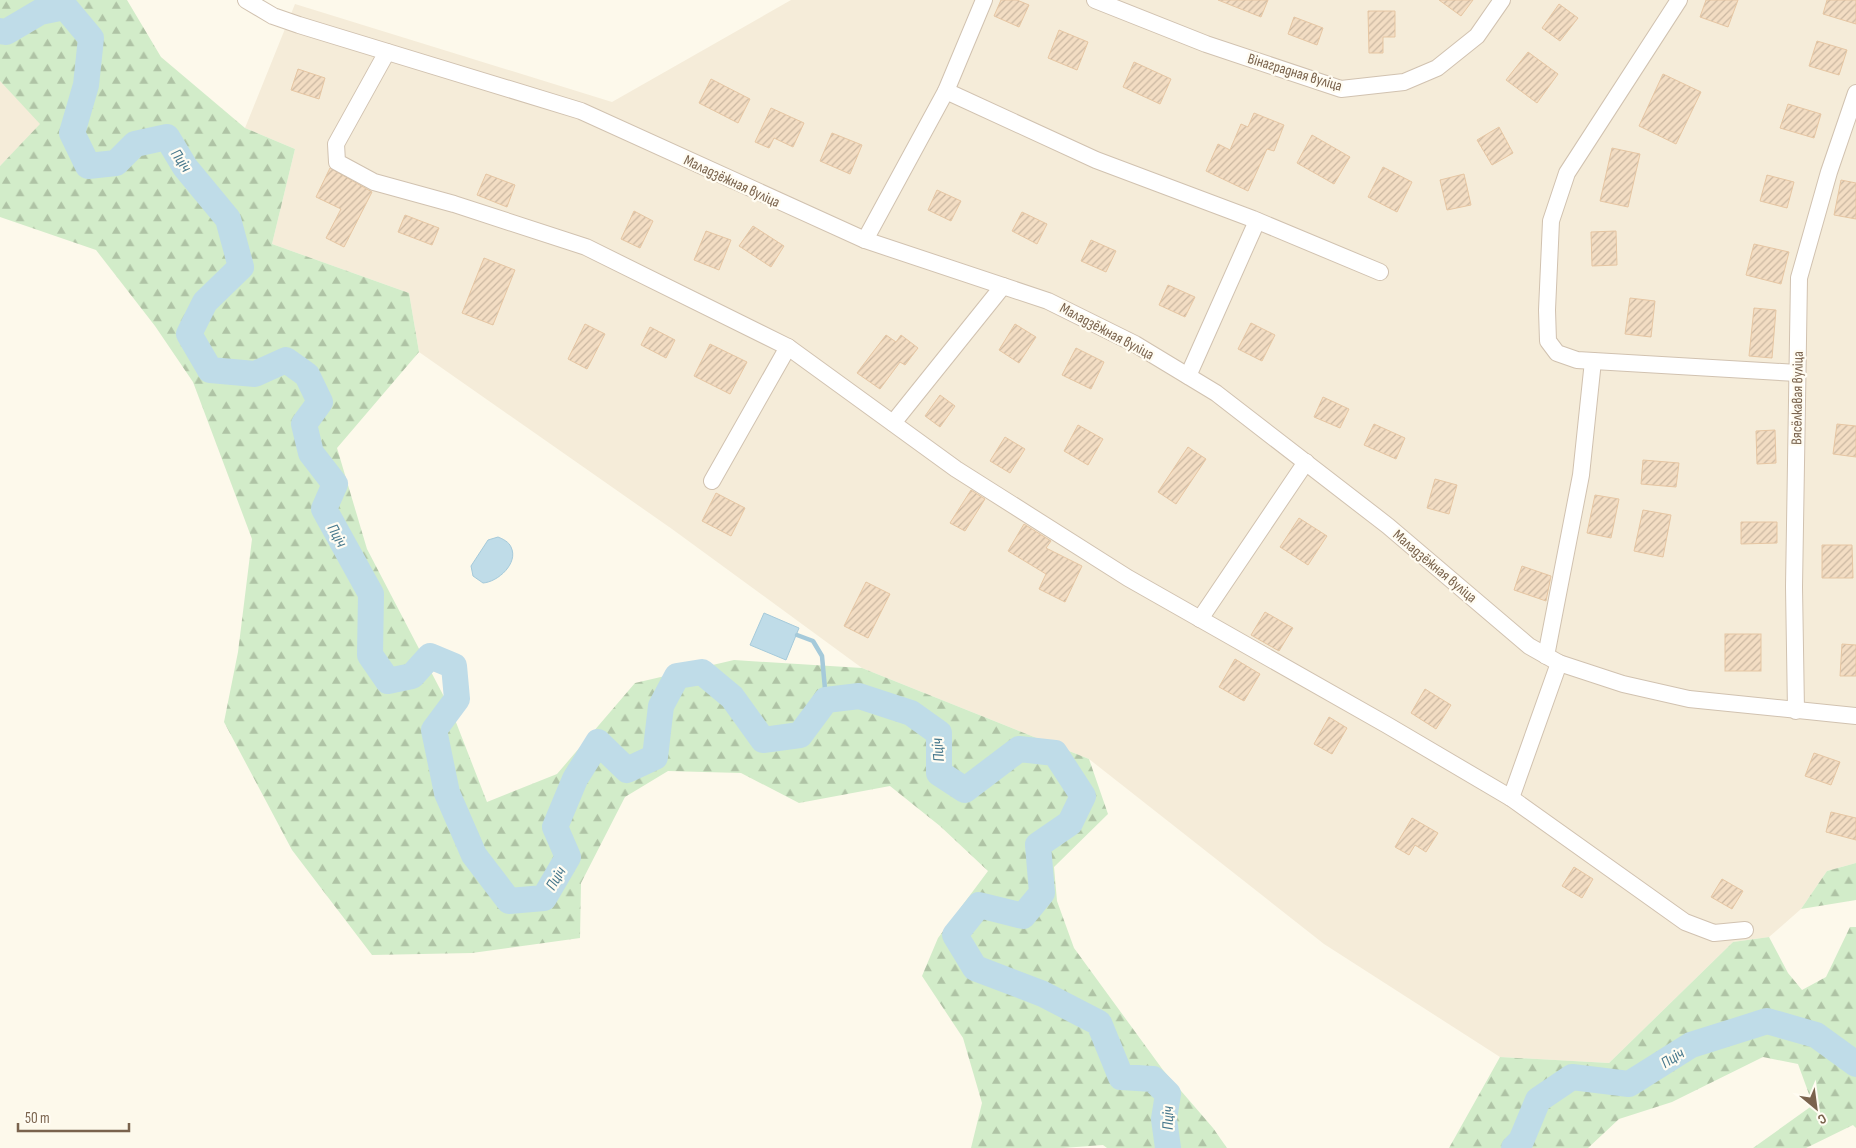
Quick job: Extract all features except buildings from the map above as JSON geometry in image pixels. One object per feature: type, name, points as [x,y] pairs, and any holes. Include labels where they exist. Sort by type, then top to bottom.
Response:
[{"type":"street","name":"Маладзёжная вуліца","points":[[246,0],[273,16],[299,25],[581,111],[865,240],[1048,301],[1135,344],[1216,393],[1388,526],[1529,646],[1552,660],[1623,684],[1689,699],[1856,716]]},
{"type":"street","points":[[865,240],[946,90],[984,0]]},
{"type":"street","name":"Вінаградная вуліца","points":[[1095,0],[1206,44],[1341,88],[1404,82],[1437,68],[1477,36],[1502,0]]},
{"type":"street","points":[[1679,0],[1567,173],[1552,221],[1548,341],[1557,353],[1577,360],[1797,373]]},
{"type":"street","points":[[387,52],[336,144],[337,162],[374,182],[454,204],[586,247],[788,347],[972,480],[1128,578],[1511,798],[1685,922],[1714,933],[1745,930]]},
{"type":"street","points":[[946,90],[1096,160],[1257,221],[1380,272]]},
{"type":"street","name":"Вясёлкавая вуліца","points":[[1796,711],[1794,587],[1799,278],[1829,172],[1856,93]]},
{"type":"street","points":[[1188,376],[1257,221]]},
{"type":"street","points":[[893,423],[1003,286]]},
{"type":"street","points":[[712,482],[788,347]]},
{"type":"street","points":[[1511,798],[1552,660],[1581,475],[1593,361]]},
{"type":"street","points":[[1200,619],[1306,462]]},
{"type":"shaded area","points":[[791,0],[1856,0],[1856,863],[1827,871],[1801,909],[1769,937],[1733,942],[1609,1063],[1500,1057],[1324,944],[1089,759],[862,668],[672,529],[419,352],[409,293],[272,244],[295,149],[245,128],[295,4],[612,102]]},
{"type":"shaded area","points":[[0,81],[41,124],[0,166]]},
{"type":"green space","points":[[0,0],[127,0],[161,57],[245,128],[295,149],[272,244],[409,293],[419,352],[337,448],[367,549],[452,712],[487,802],[557,774],[635,683],[734,660],[862,668],[1089,759],[1108,814],[1054,867],[1057,901],[1074,948],[1163,1070],[1213,1128],[1227,1148],[1107,1148],[1103,1145],[1063,1148],[971,1148],[982,1103],[963,1038],[922,976],[938,938],[988,871],[940,826],[890,786],[799,803],[741,773],[668,771],[625,797],[581,883],[580,938],[472,953],[372,955],[292,850],[224,722],[238,652],[252,539],[193,382],[155,326],[96,250],[0,217],[0,166],[40,124],[0,81]]},
{"type":"green space","points":[[1856,863],[1856,900],[1801,909],[1827,871]]},
{"type":"green space","points":[[1850,927],[1856,927],[1856,1128],[1853,1125],[1806,1148],[1753,1148],[1813,1105],[1798,1064],[1763,1057],[1672,1102],[1619,1119],[1588,1148],[1449,1148],[1500,1057],[1609,1063],[1733,942],[1769,937],[1788,973],[1802,990],[1826,977]]},
{"type":"water","points":[[498,537],[510,545],[513,553],[512,559],[506,571],[495,579],[483,583],[473,576],[471,566],[488,540]]},
{"type":"water","points":[[764,613],[799,628],[786,660],[750,645]]},
{"type":"waterway","name":"Пціч","points":[[0,31],[6,32],[40,12],[65,7],[91,38],[86,85],[72,133],[88,166],[116,163],[135,144],[167,137],[185,167],[228,219],[241,267],[205,302],[189,334],[210,370],[255,374],[286,360],[307,375],[320,402],[304,424],[311,453],[335,484],[324,509],[371,594],[370,655],[388,681],[412,676],[430,656],[454,666],[457,699],[434,730],[447,793],[474,855],[509,901],[544,898],[568,857],[555,827],[575,779],[598,742],[627,770],[655,757],[661,706],[677,676],[702,672],[732,697],[763,740],[800,735],[826,700],[859,696],[911,713],[939,733],[939,773],[965,790],[1019,749],[1055,753],[1083,796],[1070,823],[1038,845],[1042,893],[1023,916],[979,905],[955,935],[975,968],[1043,994],[1099,1023],[1121,1077],[1153,1079],[1168,1094],[1164,1119],[1168,1148]]},
{"type":"waterway","points":[[797,635],[813,641],[822,656],[826,700]]},
{"type":"waterway","name":"Пціч","points":[[1514,1148],[1521,1141],[1538,1100],[1572,1077],[1629,1084],[1691,1045],[1767,1021],[1816,1035],[1856,1064]]}]
